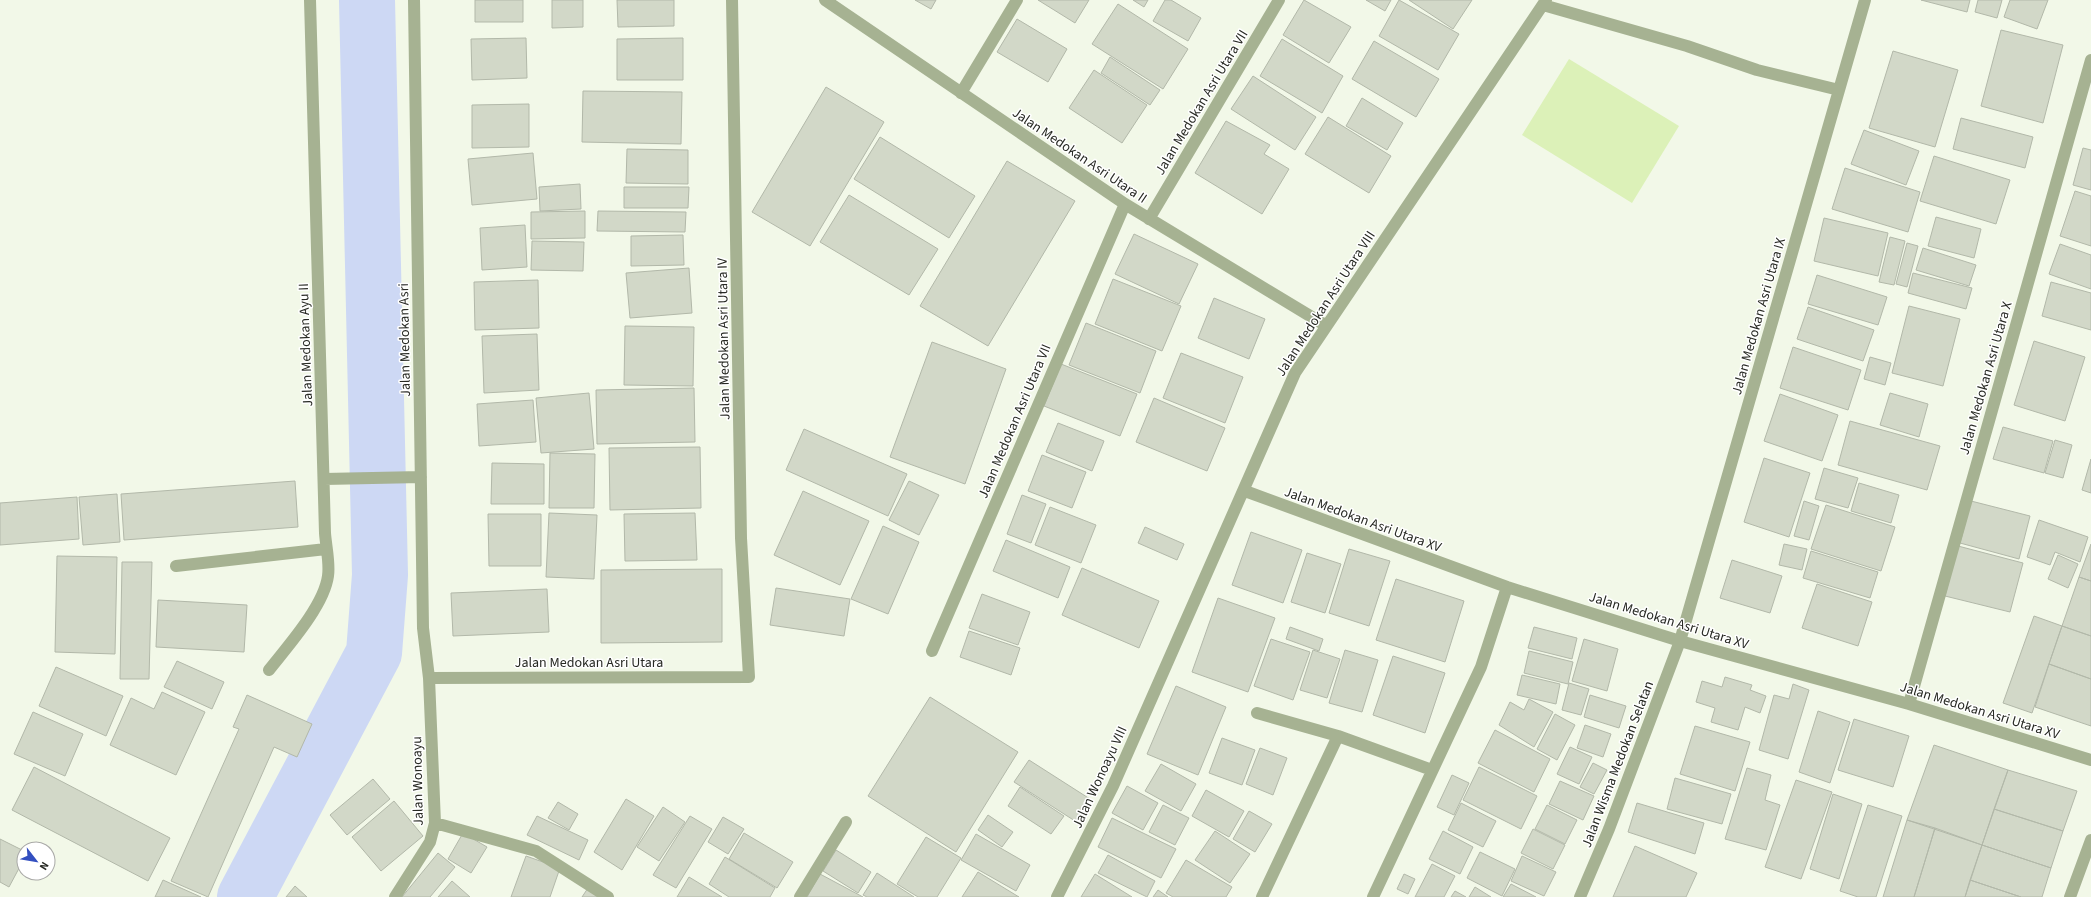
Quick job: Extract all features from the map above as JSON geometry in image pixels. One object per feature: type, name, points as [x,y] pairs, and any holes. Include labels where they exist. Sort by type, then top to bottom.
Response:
[{"type":"street","name":"Jalan Medokan Ayu II","points":[[269,670],[302,628],[320,598],[328,577],[310,0]]},
{"type":"street","name":"Jalan Medokan Asri","points":[[414,0],[424,628],[429,678]]},
{"type":"street","name":"Jalan Medokan Asri Utara IV","points":[[732,0],[741,538],[749,677]]},
{"type":"street","name":"Jalan Medokan Asri Utara II","points":[[825,0],[1124,204],[1325,326]]},
{"type":"street","points":[[961,93],[1017,0]]},
{"type":"street","name":"Jalan Medokan Asri Utara VII","points":[[1149,219],[1279,0]]},
{"type":"street","name":"Jalan Medokan Asri Utara IX","points":[[1680,640],[1865,0]]},
{"type":"street","points":[[1544,2],[1687,46],[1757,70],[1839,90]]},
{"type":"street","name":"Jalan Medokan Asri Utara VIII","points":[[1165,668],[1295,373],[1325,326],[1544,2]]},
{"type":"street","name":"Jalan Medokan Asri Utara X","points":[[1909,704],[2091,60]]},
{"type":"street","name":"Jalan Medokan Asri Utara VII","points":[[932,651],[1124,204]]},
{"type":"street","points":[[324,479],[405,478],[421,476]]},
{"type":"street","name":"Jalan Medokan Asri Utara XV","points":[[1244,491],[1507,586],[1680,640],[1909,704],[2091,760]]},
{"type":"street","points":[[176,566],[326,549]]},
{"type":"street","points":[[1372,897],[1481,667],[1507,586]]},
{"type":"street","name":"Jalan Wisma Medokan Selatan","points":[[1580,897],[1609,829],[1680,640]]},
{"type":"street","name":"Jalan Wonoayu VIII","points":[[1057,897],[1113,786],[1165,668]]},
{"type":"street","name":"Jalan Medokan Asri Utara","points":[[429,678],[749,677]]},
{"type":"street","name":"Jalan Wonoayu","points":[[395,897],[430,842],[435,823],[429,678]]},
{"type":"street","points":[[1257,713],[1338,736],[1432,770]]},
{"type":"street","points":[[1262,897],[1338,736]]},
{"type":"street","points":[[800,897],[846,822]]},
{"type":"street","points":[[435,823],[536,851],[608,897]]},
{"type":"street","points":[[2070,897],[2091,840]]},
{"type":"green space","points":[[1569,59],[1679,126],[1632,203],[1522,135]]},
{"type":"building","points":[[475,0],[523,0],[523,22],[475,22]]},
{"type":"building","points":[[552,0],[583,0],[583,27],[552,28]]},
{"type":"building","points":[[617,0],[674,0],[674,26],[618,27]]},
{"type":"building","points":[[915,0],[936,0],[931,9]]},
{"type":"building","points":[[1038,0],[1089,0],[1075,23]]},
{"type":"building","points":[[1133,0],[1148,0],[1144,7]]},
{"type":"building","points":[[1165,0],[1171,0],[1201,18],[1188,41],[1153,21]]},
{"type":"building","points":[[1304,0],[1351,27],[1329,63],[1283,35]]},
{"type":"building","points":[[1366,0],[1391,0],[1385,11]]},
{"type":"building","points":[[1399,0],[1459,34],[1438,70],[1379,36]]},
{"type":"building","points":[[1409,0],[1472,0],[1453,29]]},
{"type":"building","points":[[1921,0],[1970,0],[1967,12]]},
{"type":"building","points":[[1978,0],[2002,0],[1997,18],[1975,12]]},
{"type":"building","points":[[2010,0],[2048,0],[2037,29],[2004,17]]},
{"type":"building","points":[[1118,4],[1188,49],[1163,89],[1092,44]]},
{"type":"building","points":[[1017,19],[1067,49],[1048,82],[997,52]]},
{"type":"building","points":[[2001,30],[2063,45],[2043,123],[1981,106]]},
{"type":"building","points":[[526,38],[527,78],[472,80],[471,39]]},
{"type":"building","points":[[683,38],[683,80],[617,80],[617,39]]},
{"type":"building","points":[[1282,39],[1343,76],[1322,113],[1260,76]]},
{"type":"building","points":[[1374,41],[1439,79],[1416,117],[1352,79]]},
{"type":"building","points":[[1893,51],[1958,70],[1935,147],[1869,128]]},
{"type":"building","points":[[1110,57],[1160,90],[1150,105],[1101,73]]},
{"type":"building","points":[[1094,70],[1147,105],[1122,143],[1069,108]]},
{"type":"building","points":[[1253,76],[1316,117],[1295,150],[1231,109]]},
{"type":"building","points":[[826,87],[884,122],[810,246],[752,212]]},
{"type":"building","points":[[583,91],[682,92],[681,144],[582,142]]},
{"type":"building","points":[[1362,98],[1403,123],[1387,150],[1346,126]]},
{"type":"building","points":[[529,104],[529,147],[472,148],[472,105]]},
{"type":"building","points":[[1328,117],[1391,156],[1369,193],[1305,154]]},
{"type":"building","points":[[1961,118],[2033,137],[2025,168],[1953,149]]},
{"type":"building","points":[[1226,121],[1270,145],[1264,154],[1289,169],[1262,214],[1195,173]]},
{"type":"building","points":[[1864,130],[1919,151],[1906,185],[1851,164]]},
{"type":"building","points":[[880,137],[975,196],[949,238],[854,179]]},
{"type":"building","points":[[2083,148],[2091,150],[2091,190],[2073,185]]},
{"type":"building","points":[[627,149],[688,150],[688,184],[626,183]]},
{"type":"building","points":[[533,153],[537,199],[472,205],[468,159]]},
{"type":"building","points":[[1934,156],[2010,180],[1996,224],[1920,201]]},
{"type":"building","points":[[1007,161],[1075,201],[988,346],[920,306]]},
{"type":"building","points":[[1845,168],[1920,192],[1908,232],[1832,209]]},
{"type":"building","points":[[580,184],[581,209],[540,211],[539,187]]},
{"type":"building","points":[[624,187],[689,187],[688,208],[624,208]]},
{"type":"building","points":[[2075,191],[2091,196],[2091,246],[2060,236]]},
{"type":"building","points":[[849,195],[938,249],[909,295],[820,242]]},
{"type":"building","points":[[585,211],[585,238],[531,239],[531,212]]},
{"type":"building","points":[[598,211],[686,212],[685,232],[597,231]]},
{"type":"building","points":[[1936,217],[1981,229],[1974,258],[1928,246]]},
{"type":"building","points":[[1824,218],[1888,233],[1878,276],[1814,261]]},
{"type":"building","points":[[525,225],[527,267],[482,270],[480,228]]},
{"type":"building","points":[[1134,234],[1198,264],[1179,304],[1115,274]]},
{"type":"building","points":[[683,235],[684,265],[631,266],[631,236]]},
{"type":"building","points":[[1890,237],[1905,241],[1894,285],[1879,282]]},
{"type":"building","points":[[532,241],[584,242],[583,271],[531,270]]},
{"type":"building","points":[[1907,243],[1918,246],[1907,287],[1896,284]]},
{"type":"building","points":[[2060,244],[2091,255],[2091,289],[2049,274]]},
{"type":"building","points":[[1923,248],[1976,265],[1969,286],[1916,270]]},
{"type":"building","points":[[689,268],[692,313],[630,318],[626,273]]},
{"type":"building","points":[[1913,273],[1972,288],[1966,309],[1908,293]]},
{"type":"building","points":[[1817,275],[1887,297],[1878,325],[1808,304]]},
{"type":"building","points":[[1113,279],[1181,306],[1162,351],[1095,324]]},
{"type":"building","points":[[538,280],[539,328],[475,330],[474,282]]},
{"type":"building","points":[[2051,282],[2091,293],[2091,330],[2042,316]]},
{"type":"building","points":[[1214,298],[1265,319],[1249,359],[1198,338]]},
{"type":"building","points":[[1909,306],[1960,319],[1943,386],[1892,373]]},
{"type":"building","points":[[1808,307],[1874,330],[1863,361],[1797,339]]},
{"type":"building","points":[[1086,323],[1156,351],[1140,393],[1069,365]]},
{"type":"building","points":[[625,326],[694,327],[693,386],[624,385]]},
{"type":"building","points":[[537,334],[539,390],[484,393],[482,336]]},
{"type":"building","points":[[2034,341],[2085,357],[2065,421],[2014,405]]},
{"type":"building","points":[[932,342],[1006,369],[965,484],[890,457]]},
{"type":"building","points":[[1793,347],[1861,370],[1848,410],[1780,388]]},
{"type":"building","points":[[1181,353],[1243,377],[1225,423],[1163,398]]},
{"type":"building","points":[[1870,357],[1891,363],[1885,385],[1864,379]]},
{"type":"building","points":[[1061,364],[1137,394],[1120,436],[1044,406]]},
{"type":"building","points":[[694,388],[695,442],[597,444],[596,390]]},
{"type":"building","points":[[589,393],[594,449],[541,453],[536,398]]},
{"type":"building","points":[[1890,393],[1928,404],[1919,437],[1880,425]]},
{"type":"building","points":[[1780,394],[1838,415],[1822,461],[1764,441]]},
{"type":"building","points":[[1154,398],[1225,428],[1207,471],[1136,442]]},
{"type":"building","points":[[533,400],[536,442],[479,446],[477,404]]},
{"type":"building","points":[[1850,421],[1940,446],[1927,490],[1838,465]]},
{"type":"building","points":[[1058,423],[1104,441],[1092,471],[1046,452]]},
{"type":"building","points":[[2003,427],[2053,441],[2044,473],[1993,459]]},
{"type":"building","points":[[804,429],[907,474],[888,516],[786,470]]},
{"type":"building","points":[[2055,440],[2072,445],[2063,478],[2045,473]]},
{"type":"building","points":[[700,447],[701,508],[610,510],[609,448]]},
{"type":"building","points":[[550,453],[595,454],[594,508],[549,508]]},
{"type":"building","points":[[1042,455],[1086,472],[1072,508],[1028,491]]},
{"type":"building","points":[[1764,458],[1810,473],[1789,537],[1744,522]]},
{"type":"building","points":[[2091,459],[2091,493],[2082,490]]},
{"type":"building","points":[[492,463],[544,464],[544,504],[491,504]]},
{"type":"building","points":[[1824,468],[1858,478],[1848,508],[1815,499]]},
{"type":"building","points":[[295,481],[298,527],[124,540],[121,494]]},
{"type":"building","points":[[909,481],[939,495],[919,535],[889,520]]},
{"type":"building","points":[[1859,483],[1899,495],[1891,523],[1851,511]]},
{"type":"building","points":[[803,491],[869,521],[840,585],[774,555]]},
{"type":"building","points":[[117,494],[120,542],[83,545],[79,497]]},
{"type":"building","points":[[1022,495],[1046,504],[1031,543],[1007,534]]},
{"type":"building","points":[[77,497],[79,539],[0,545],[0,503]]},
{"type":"building","points":[[1804,501],[1819,506],[1809,540],[1794,536]]},
{"type":"building","points":[[1971,501],[2030,516],[2019,559],[1960,543]]},
{"type":"building","points":[[1826,505],[1895,527],[1881,571],[1811,549]]},
{"type":"building","points":[[1050,507],[1096,525],[1081,563],[1035,545]]},
{"type":"building","points":[[549,513],[597,515],[594,579],[546,577]]},
{"type":"building","points":[[695,513],[697,560],[625,561],[624,514]]},
{"type":"building","points":[[488,514],[541,514],[541,566],[489,566]]},
{"type":"building","points":[[2039,520],[2088,537],[2080,562],[2055,552],[2050,565],[2027,557]]},
{"type":"building","points":[[883,526],[919,542],[888,614],[851,599]]},
{"type":"building","points":[[1145,527],[1184,544],[1177,560],[1138,543]]},
{"type":"building","points":[[1251,532],[1302,550],[1283,603],[1232,585]]},
{"type":"building","points":[[1006,540],[1070,567],[1058,598],[993,571]]},
{"type":"building","points":[[1784,544],[1807,549],[1802,570],[1779,565]]},
{"type":"building","points":[[2091,544],[2091,581],[2079,577]]},
{"type":"building","points":[[1958,546],[2023,563],[2010,612],[1945,596]]},
{"type":"building","points":[[1349,549],[1390,561],[1369,626],[1329,613]]},
{"type":"building","points":[[1811,551],[1878,572],[1870,598],[1803,578]]},
{"type":"building","points":[[1307,553],[1341,564],[1325,613],[1291,602]]},
{"type":"building","points":[[2058,555],[2078,564],[2068,588],[2048,579]]},
{"type":"building","points":[[57,556],[117,557],[115,654],[55,652]]},
{"type":"building","points":[[1732,560],[1782,576],[1770,613],[1720,598]]},
{"type":"building","points":[[122,562],[152,562],[149,679],[120,679]]},
{"type":"building","points":[[1082,568],[1159,601],[1139,648],[1062,615]]},
{"type":"building","points":[[722,569],[722,642],[601,643],[601,570]]},
{"type":"building","points":[[2079,577],[2091,581],[2091,636],[2062,626]]},
{"type":"building","points":[[1396,579],[1464,601],[1445,662],[1376,640]]},
{"type":"building","points":[[1817,584],[1872,602],[1858,646],[1802,628]]},
{"type":"building","points":[[776,588],[850,599],[844,636],[770,625]]},
{"type":"building","points":[[547,589],[549,632],[453,636],[451,593]]},
{"type":"building","points":[[982,594],[1030,612],[1018,645],[969,628]]},
{"type":"building","points":[[1218,598],[1275,618],[1248,692],[1192,672]]},
{"type":"building","points":[[158,600],[247,605],[244,652],[156,647]]},
{"type":"building","points":[[2034,616],[2062,626],[2032,713],[2003,703]]},
{"type":"building","points":[[2062,626],[2091,636],[2091,679],[2049,664]]},
{"type":"building","points":[[1290,627],[1323,639],[1319,651],[1286,639]]},
{"type":"building","points":[[1534,627],[1577,638],[1572,659],[1528,648]]},
{"type":"building","points":[[969,631],[1020,648],[1011,675],[960,657]]},
{"type":"building","points":[[1271,639],[1310,652],[1293,700],[1254,686]]},
{"type":"building","points":[[1584,639],[1618,649],[1607,691],[1572,681]]},
{"type":"building","points":[[1313,650],[1340,659],[1327,698],[1300,690]]},
{"type":"building","points":[[1345,650],[1378,660],[1362,712],[1329,703]]},
{"type":"building","points":[[1529,651],[1573,662],[1568,684],[1524,673]]},
{"type":"building","points":[[1393,656],[1445,673],[1425,733],[1373,715]]},
{"type":"building","points":[[177,661],[224,682],[212,709],[164,687]]},
{"type":"building","points":[[2049,664],[2091,679],[2091,726],[2035,707]]},
{"type":"building","points":[[56,667],[123,696],[106,736],[39,706]]},
{"type":"building","points":[[1522,675],[1560,684],[1556,704],[1517,695]]},
{"type":"building","points":[[1725,677],[1752,685],[1750,690],[1766,696],[1760,713],[1745,707],[1738,730],[1711,722],[1715,708],[1696,702],[1702,681],[1722,687]]},
{"type":"building","points":[[1569,683],[1589,689],[1581,715],[1562,710]]},
{"type":"building","points":[[1793,684],[1809,690],[1788,759],[1759,750],[1774,695],[1789,699]]},
{"type":"building","points":[[1176,686],[1226,707],[1198,775],[1147,754]]},
{"type":"building","points":[[162,692],[205,712],[176,775],[110,745],[131,698],[154,709]]},
{"type":"building","points":[[247,695],[312,724],[297,757],[274,747],[208,897],[171,881],[239,729],[233,727]]},
{"type":"building","points":[[1590,695],[1626,706],[1619,728],[1584,717]]},
{"type":"building","points":[[930,697],[1018,752],[956,852],[868,796]]},
{"type":"building","points":[[1529,699],[1553,712],[1534,747],[1499,725],[1510,702],[1524,710]]},
{"type":"building","points":[[1818,711],[1850,722],[1830,783],[1799,772]]},
{"type":"building","points":[[33,712],[83,734],[65,776],[14,754]]},
{"type":"building","points":[[1555,714],[1575,725],[1557,760],[1537,749]]},
{"type":"building","points":[[1854,719],[1909,736],[1893,787],[1838,770]]},
{"type":"building","points":[[1585,725],[1611,734],[1603,757],[1577,748]]},
{"type":"building","points":[[1695,726],[1750,742],[1735,791],[1680,774]]},
{"type":"building","points":[[1495,730],[1550,759],[1534,792],[1478,763]]},
{"type":"building","points":[[1222,738],[1255,750],[1242,785],[1209,773]]},
{"type":"building","points":[[1934,745],[2008,770],[1982,845],[1907,820]]},
{"type":"building","points":[[1570,747],[1592,757],[1579,784],[1557,774]]},
{"type":"building","points":[[1260,748],[1287,758],[1273,795],[1246,784]]},
{"type":"building","points":[[1029,760],[1090,799],[1075,821],[1014,782]]},
{"type":"building","points":[[1593,763],[1607,770],[1594,794],[1580,787]]},
{"type":"building","points":[[1161,764],[1196,784],[1181,811],[1145,791]]},
{"type":"building","points":[[34,767],[170,838],[148,881],[12,810]]},
{"type":"building","points":[[1479,767],[1537,796],[1521,829],[1463,800]]},
{"type":"building","points":[[1747,768],[1771,775],[1765,800],[1780,805],[1766,850],[1725,839]]},
{"type":"building","points":[[2008,770],[2077,791],[2063,831],[1994,809]]},
{"type":"building","points":[[1452,775],[1469,783],[1454,815],[1437,807]]},
{"type":"building","points":[[1675,778],[1731,794],[1722,824],[1667,809]]},
{"type":"building","points":[[373,779],[390,799],[347,835],[330,815]]},
{"type":"building","points":[[1796,780],[1832,792],[1801,879],[1765,867]]},
{"type":"building","points":[[1560,781],[1594,796],[1583,820],[1549,804]]},
{"type":"building","points":[[1127,786],[1158,803],[1143,830],[1112,813]]},
{"type":"building","points":[[1020,787],[1064,816],[1051,834],[1008,806]]},
{"type":"building","points":[[1206,790],[1244,811],[1229,837],[1192,816]]},
{"type":"building","points":[[1833,794],[1862,804],[1839,879],[1810,869]]},
{"type":"building","points":[[626,799],[654,816],[622,870],[594,852]]},
{"type":"building","points":[[394,801],[423,836],[381,871],[352,837]]},
{"type":"building","points":[[558,802],[578,814],[569,830],[548,818]]},
{"type":"building","points":[[1461,803],[1496,821],[1483,847],[1448,830]]},
{"type":"building","points":[[1637,803],[1704,823],[1695,854],[1628,832]]},
{"type":"building","points":[[1163,805],[1189,818],[1175,845],[1149,832]]},
{"type":"building","points":[[1547,805],[1577,820],[1565,844],[1535,829]]},
{"type":"building","points":[[1868,805],[1902,816],[1876,897],[1858,897],[1840,891]]},
{"type":"building","points":[[663,807],[685,822],[659,861],[637,847]]},
{"type":"building","points":[[1994,809],[2063,831],[2051,868],[1982,845]]},
{"type":"building","points":[[1249,811],[1272,824],[1255,852],[1233,839]]},
{"type":"building","points":[[988,815],[1013,832],[1002,847],[978,830]]},
{"type":"building","points":[[537,816],[588,840],[579,860],[527,835]]},
{"type":"building","points":[[690,816],[712,829],[676,888],[653,875]]},
{"type":"building","points":[[723,817],[744,829],[728,854],[708,842]]},
{"type":"building","points":[[1112,818],[1176,849],[1161,878],[1098,847]]},
{"type":"building","points":[[1907,820],[1935,828],[1914,897],[1883,897]]},
{"type":"building","points":[[1935,828],[1982,845],[1965,897],[1914,897]]},
{"type":"building","points":[[1533,829],[1565,845],[1553,869],[1521,853]]},
{"type":"building","points":[[1215,831],[1250,854],[1230,883],[1195,860]]},
{"type":"building","points":[[1443,831],[1473,847],[1460,874],[1429,859]]},
{"type":"building","points":[[463,833],[487,847],[471,873],[448,859]]},
{"type":"building","points":[[744,833],[793,862],[777,888],[729,859]]},
{"type":"building","points":[[976,834],[1030,865],[1016,891],[961,860]]},
{"type":"building","points":[[926,837],[961,858],[937,897],[918,897],[897,884]]},
{"type":"building","points":[[0,839],[16,847],[16,874],[9,887],[0,882]]},
{"type":"building","points":[[1982,845],[2051,868],[2042,897],[2021,897],[1970,880]]},
{"type":"building","points":[[1635,846],[1697,873],[1686,897],[1613,897]]},
{"type":"building","points":[[836,850],[871,872],[858,893],[823,871]]},
{"type":"building","points":[[1480,852],[1515,869],[1502,896],[1467,878]]},
{"type":"building","points":[[438,853],[455,867],[430,897],[402,897]]},
{"type":"building","points":[[1108,855],[1155,881],[1147,897],[1098,873]]},
{"type":"building","points":[[526,856],[560,868],[550,897],[511,897]]},
{"type":"building","points":[[1522,856],[1556,872],[1544,896],[1511,881]]},
{"type":"building","points":[[725,857],[775,888],[770,897],[729,897],[709,884]]},
{"type":"building","points":[[1186,860],[1232,887],[1226,897],[1173,897],[1166,893]]},
{"type":"building","points":[[1432,864],[1455,876],[1444,897],[1415,897]]},
{"type":"building","points":[[978,872],[1019,897],[962,897]]},
{"type":"building","points":[[877,873],[914,897],[867,897],[863,895]]},
{"type":"building","points":[[820,874],[863,897],[807,897]]},
{"type":"building","points":[[1095,874],[1132,897],[1081,897]]},
{"type":"building","points":[[1404,874],[1415,879],[1408,894],[1397,889]]},
{"type":"building","points":[[689,877],[722,897],[677,897]]},
{"type":"building","points":[[163,880],[201,897],[155,897]]},
{"type":"building","points":[[1970,880],[2021,897],[1965,897]]},
{"type":"building","points":[[452,881],[470,897],[438,897]]},
{"type":"building","points":[[1511,884],[1536,897],[1503,897]]},
{"type":"building","points":[[295,886],[307,897],[286,897]]},
{"type":"building","points":[[1475,887],[1491,897],[1469,897]]},
{"type":"building","points":[[588,888],[602,897],[582,897]]},
{"type":"building","points":[[1158,890],[1168,897],[1153,897]]},
{"type":"building","points":[[1455,891],[1466,897],[1451,897]]},
{"type":"waterway","points":[[245,897],[374,653],[380,575],[367,0]]}]
